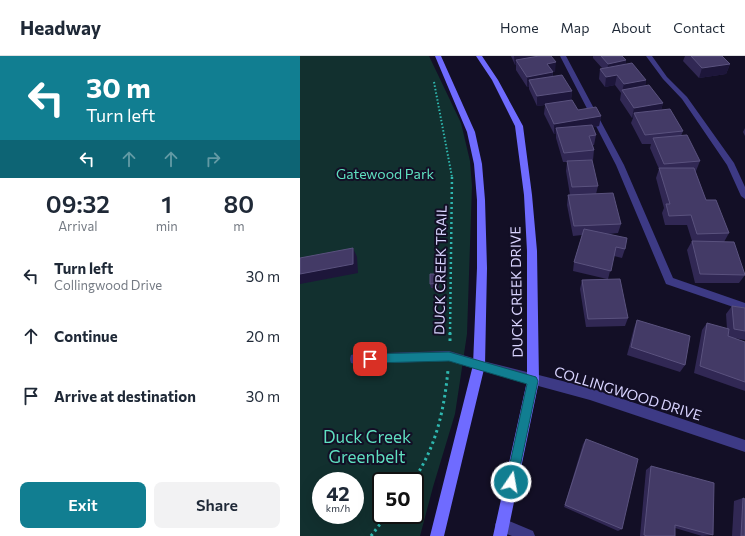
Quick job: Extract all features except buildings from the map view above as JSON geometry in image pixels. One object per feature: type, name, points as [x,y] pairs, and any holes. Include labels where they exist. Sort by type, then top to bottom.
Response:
[{"type":"main road","points":[[437,536],[479,365],[482,268],[481,200],[478,164],[471,132],[438,56]]},
{"type":"main road","name":"DUCK CREEK DRIVE","points":[[479,56],[495,80],[519,126],[528,196],[532,251],[533,381],[501,531]]},
{"type":"street","points":[[563,56],[620,165],[669,281],[745,307]]},
{"type":"street","points":[[649,56],[665,78],[685,98],[731,165],[745,196]]},
{"type":"street","name":"COLLINGWOOD DRIVE","points":[[355,359],[449,356],[533,381],[590,394],[745,446]]},
{"type":"street","points":[[501,531],[528,536]]},
{"type":"path","name":"DUCK CREEK TRAIL","points":[[418,472],[436,441],[446,404],[449,356],[452,183],[432,78]]},
{"type":"path","points":[[371,536],[380,524]]},
{"type":"green space","name":"Gatewood Park","points":[[300,56],[429,56],[461,123],[470,161],[472,186],[467,334],[455,414],[424,521],[424,472],[372,472],[372,524],[423,524],[420,536],[300,536]]},
{"type":"route","points":[[370,359],[449,356],[533,381],[511,482]]},
{"type":"park label","name":"Duck Creek Greenbelt","points":[[367,446]]}]
